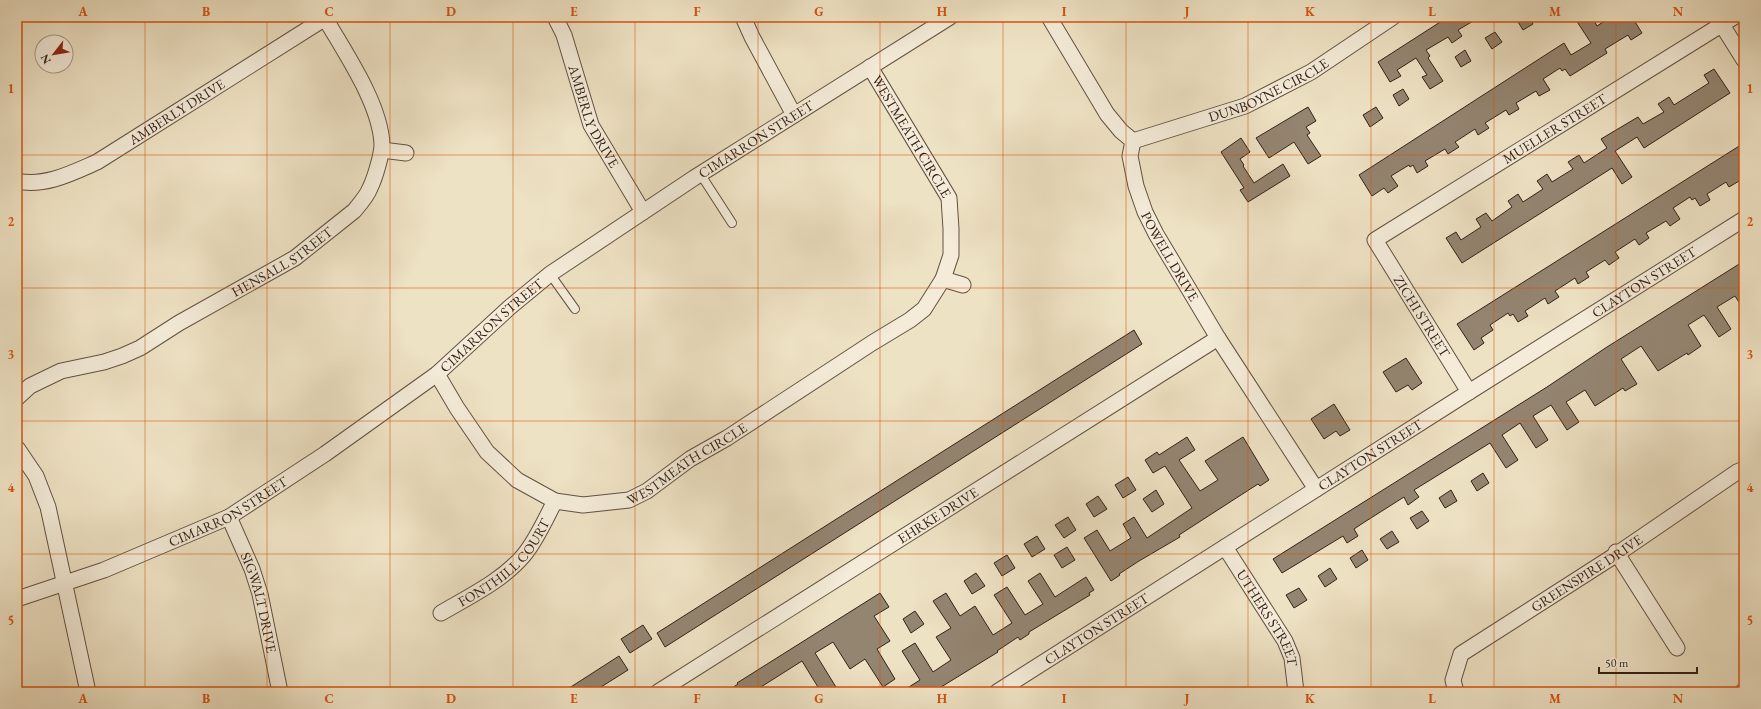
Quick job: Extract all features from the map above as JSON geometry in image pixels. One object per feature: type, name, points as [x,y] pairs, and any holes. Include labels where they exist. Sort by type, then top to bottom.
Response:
[{"type":"street","name":"AMBERLY DRIVE","points":[[555,17],[564,35],[591,125],[643,212]]},
{"type":"street","points":[[743,17],[752,37],[794,115]]},
{"type":"street","name":"CIMARRON STREET","points":[[17,599],[64,584],[147,552],[228,517],[325,454],[437,374],[510,307],[550,274],[643,212],[870,66],[950,17]]},
{"type":"street","points":[[1049,17],[1107,114],[1121,131],[1133,141]]},
{"type":"street","name":"DUNBOYNE CIRCLE","points":[[1133,141],[1245,106],[1311,72],[1393,17]]},
{"type":"street","name":"AMBERLY DRIVE","points":[[17,181],[36,183],[53,180],[97,162],[326,18]]},
{"type":"street","name":"HENSALL STREET","points":[[17,398],[30,386],[61,371],[104,362],[140,348],[179,323],[294,258],[354,211],[370,188],[382,150],[379,127],[367,92],[326,18]]},
{"type":"street","points":[[1728,21],[1744,60]]},
{"type":"street","name":"MUELLER STREET","points":[[1375,240],[1728,21]]},
{"type":"street","name":"WESTMEATH CIRCLE","points":[[437,374],[457,408],[487,452],[517,480],[555,501],[583,505],[606,504],[629,500],[647,491],[690,458],[727,438],[872,343],[910,320],[924,309],[943,279],[951,255],[952,229],[949,198],[870,66]]},
{"type":"street","name":"POWELL DRIVE","points":[[1133,141],[1130,156],[1136,186],[1144,212],[1218,338],[1316,489]]},
{"type":"street","points":[[382,150],[406,153]]},
{"type":"street","name":"CLAYTON STREET","points":[[997,692],[1744,219]]},
{"type":"street","name":"ZICHI STREET","points":[[1375,240],[1469,392]]},
{"type":"street","points":[[943,279],[963,285]]},
{"type":"street","name":"EHRKE DRIVE","points":[[658,692],[1218,338]]},
{"type":"street","points":[[17,448],[36,476],[48,507],[88,692]]},
{"type":"street","name":"GREENSPIRE DRIVE","points":[[1456,692],[1453,680],[1461,654],[1737,472],[1744,469]]},
{"type":"street","name":"FONTHILL COURT","points":[[441,614],[497,579],[523,556],[534,541],[555,501]]},
{"type":"street","name":"SIGWALT DRIVE","points":[[228,517],[252,569],[260,594],[280,692]]},
{"type":"street","name":"UTHERS STREET","points":[[1225,548],[1286,642],[1292,658],[1296,692]]},
{"type":"street","points":[[1616,553],[1677,648]]},
{"type":"lane","points":[[701,175],[732,223]]},
{"type":"lane","points":[[550,274],[575,309]]},
{"type":"building","points":[[1448,17],[1480,17],[1458,30],[1462,36],[1452,43],[1448,37],[1426,50],[1430,56],[1428,58],[1443,81],[1430,89],[1422,77],[1427,75],[1416,58],[1397,70],[1401,76],[1390,82],[1378,62]]},
{"type":"building","points":[[1515,17],[1529,17],[1533,24],[1523,30]]},
{"type":"building","points":[[1574,17],[1592,17],[1597,26],[1611,17],[1632,17],[1642,33],[1631,40],[1628,35],[1605,49],[1607,53],[1570,76],[1565,69],[1562,71],[1560,68],[1543,79],[1550,90],[1539,96],[1536,91],[1516,103],[1519,109],[1509,115],[1506,110],[1485,123],[1489,128],[1478,135],[1475,129],[1455,142],[1459,147],[1448,154],[1445,149],[1425,161],[1428,166],[1417,173],[1413,165],[1410,167],[1409,165],[1391,176],[1398,186],[1388,193],[1384,188],[1372,196],[1359,175],[1564,43],[1571,55],[1591,43]]},
{"type":"building","points":[[1495,32],[1502,42],[1492,49],[1485,38]]},
{"type":"building","points":[[1465,50],[1471,61],[1461,67],[1455,57]]},
{"type":"building","points":[[1714,69],[1730,93],[1644,148],[1637,137],[1615,151],[1632,177],[1622,184],[1612,168],[1462,263],[1446,238],[1456,232],[1461,240],[1481,227],[1476,219],[1486,213],[1492,221],[1512,207],[1508,201],[1518,194],[1523,202],[1543,189],[1537,181],[1547,174],[1552,182],[1573,169],[1568,162],[1579,155],[1584,163],[1607,148],[1601,139],[1638,117],[1643,124],[1664,112],[1658,104],[1669,97],[1674,105],[1709,83],[1704,75]]},
{"type":"building","points":[[1403,89],[1409,99],[1399,106],[1393,95]]},
{"type":"building","points":[[1308,107],[1316,121],[1306,127],[1310,133],[1307,135],[1321,156],[1308,164],[1294,142],[1269,158],[1256,138]]},
{"type":"building","points":[[1376,107],[1383,118],[1370,127],[1363,115]]},
{"type":"building","points":[[1241,138],[1250,152],[1240,159],[1254,183],[1283,164],[1290,176],[1248,202],[1240,190],[1244,188],[1221,152]]},
{"type":"building","points":[[1744,143],[1744,178],[1729,187],[1726,182],[1707,194],[1710,200],[1700,206],[1695,198],[1692,200],[1690,197],[1673,208],[1680,219],[1670,226],[1666,221],[1646,233],[1649,238],[1639,245],[1635,239],[1615,252],[1619,258],[1609,265],[1605,260],[1586,272],[1589,277],[1578,284],[1575,278],[1555,291],[1559,297],[1548,304],[1545,298],[1525,311],[1528,316],[1518,322],[1513,314],[1510,316],[1508,313],[1490,325],[1493,330],[1481,338],[1484,343],[1474,350],[1457,324]]},
{"type":"building","points":[[1744,261],[1744,310],[1735,296],[1717,307],[1731,329],[1719,337],[1704,315],[1688,325],[1701,346],[1688,355],[1687,353],[1658,371],[1641,346],[1621,359],[1637,384],[1625,391],[1623,388],[1595,406],[1585,390],[1566,402],[1579,422],[1567,430],[1551,405],[1533,416],[1548,440],[1536,448],[1520,423],[1502,435],[1518,460],[1506,468],[1490,443],[1414,490],[1419,497],[1408,505],[1404,497],[1354,529],[1358,536],[1347,543],[1343,536],[1282,573],[1273,559]]},
{"type":"building","points":[[1134,330],[1142,344],[665,647],[657,633]]},
{"type":"building","points":[[1406,358],[1422,383],[1412,390],[1408,385],[1396,392],[1383,372]]},
{"type":"building","points":[[1334,404],[1350,430],[1340,436],[1336,431],[1324,439],[1311,419]]},
{"type":"building","points":[[1187,437],[1195,450],[1179,460],[1200,491],[1218,480],[1205,461],[1243,437],[1269,480],[1260,486],[1258,484],[1179,535],[1180,537],[1119,574],[1120,575],[1111,581],[1084,538],[1097,530],[1110,551],[1131,538],[1123,524],[1134,517],[1147,538],[1192,508],[1165,466],[1153,473],[1145,460],[1157,452],[1159,455]]},
{"type":"building","points":[[1483,473],[1489,483],[1477,491],[1471,481]]},
{"type":"building","points":[[1128,477],[1136,490],[1123,498],[1115,485]]},
{"type":"building","points":[[1156,490],[1164,504],[1152,512],[1143,499]]},
{"type":"building","points":[[1451,490],[1457,501],[1445,508],[1439,498]]},
{"type":"building","points":[[1098,496],[1107,509],[1094,517],[1086,504]]},
{"type":"building","points":[[1422,511],[1429,521],[1417,529],[1410,518]]},
{"type":"building","points":[[1068,517],[1076,530],[1064,538],[1055,525]]},
{"type":"building","points":[[1392,531],[1399,542],[1387,549],[1380,539]]},
{"type":"building","points":[[1037,536],[1045,549],[1032,557],[1024,544]]},
{"type":"building","points":[[1067,547],[1075,560],[1062,568],[1054,555]]},
{"type":"building","points":[[1362,550],[1368,560],[1356,568],[1350,558]]},
{"type":"building","points":[[1007,555],[1015,568],[1002,576],[994,563]]},
{"type":"building","points":[[1330,568],[1337,579],[1325,587],[1318,576]]},
{"type":"building","points":[[976,573],[985,586],[972,594],[964,581]]},
{"type":"building","points":[[1040,573],[1055,597],[1086,577],[1094,590],[1089,593],[1090,595],[1029,632],[1029,634],[1020,640],[1018,637],[997,651],[998,652],[933,692],[901,692],[920,680],[902,651],[915,643],[933,672],[951,660],[936,637],[951,628],[933,601],[946,593],[960,616],[975,606],[993,635],[1012,623],[994,595],[1007,587],[1025,615],[1043,604],[1028,581]]},
{"type":"building","points":[[1299,588],[1307,600],[1294,608],[1286,595]]},
{"type":"building","points":[[880,593],[889,607],[874,616],[890,641],[877,649],[895,679],[883,687],[865,659],[850,669],[833,642],[815,653],[839,692],[821,692],[802,661],[753,692],[726,692],[738,684],[737,683]]},
{"type":"building","points":[[915,611],[924,624],[911,633],[903,619]]},
{"type":"building","points":[[643,625],[652,639],[630,653],[621,639]]},
{"type":"building","points":[[619,656],[628,670],[593,692],[563,692]]}]
